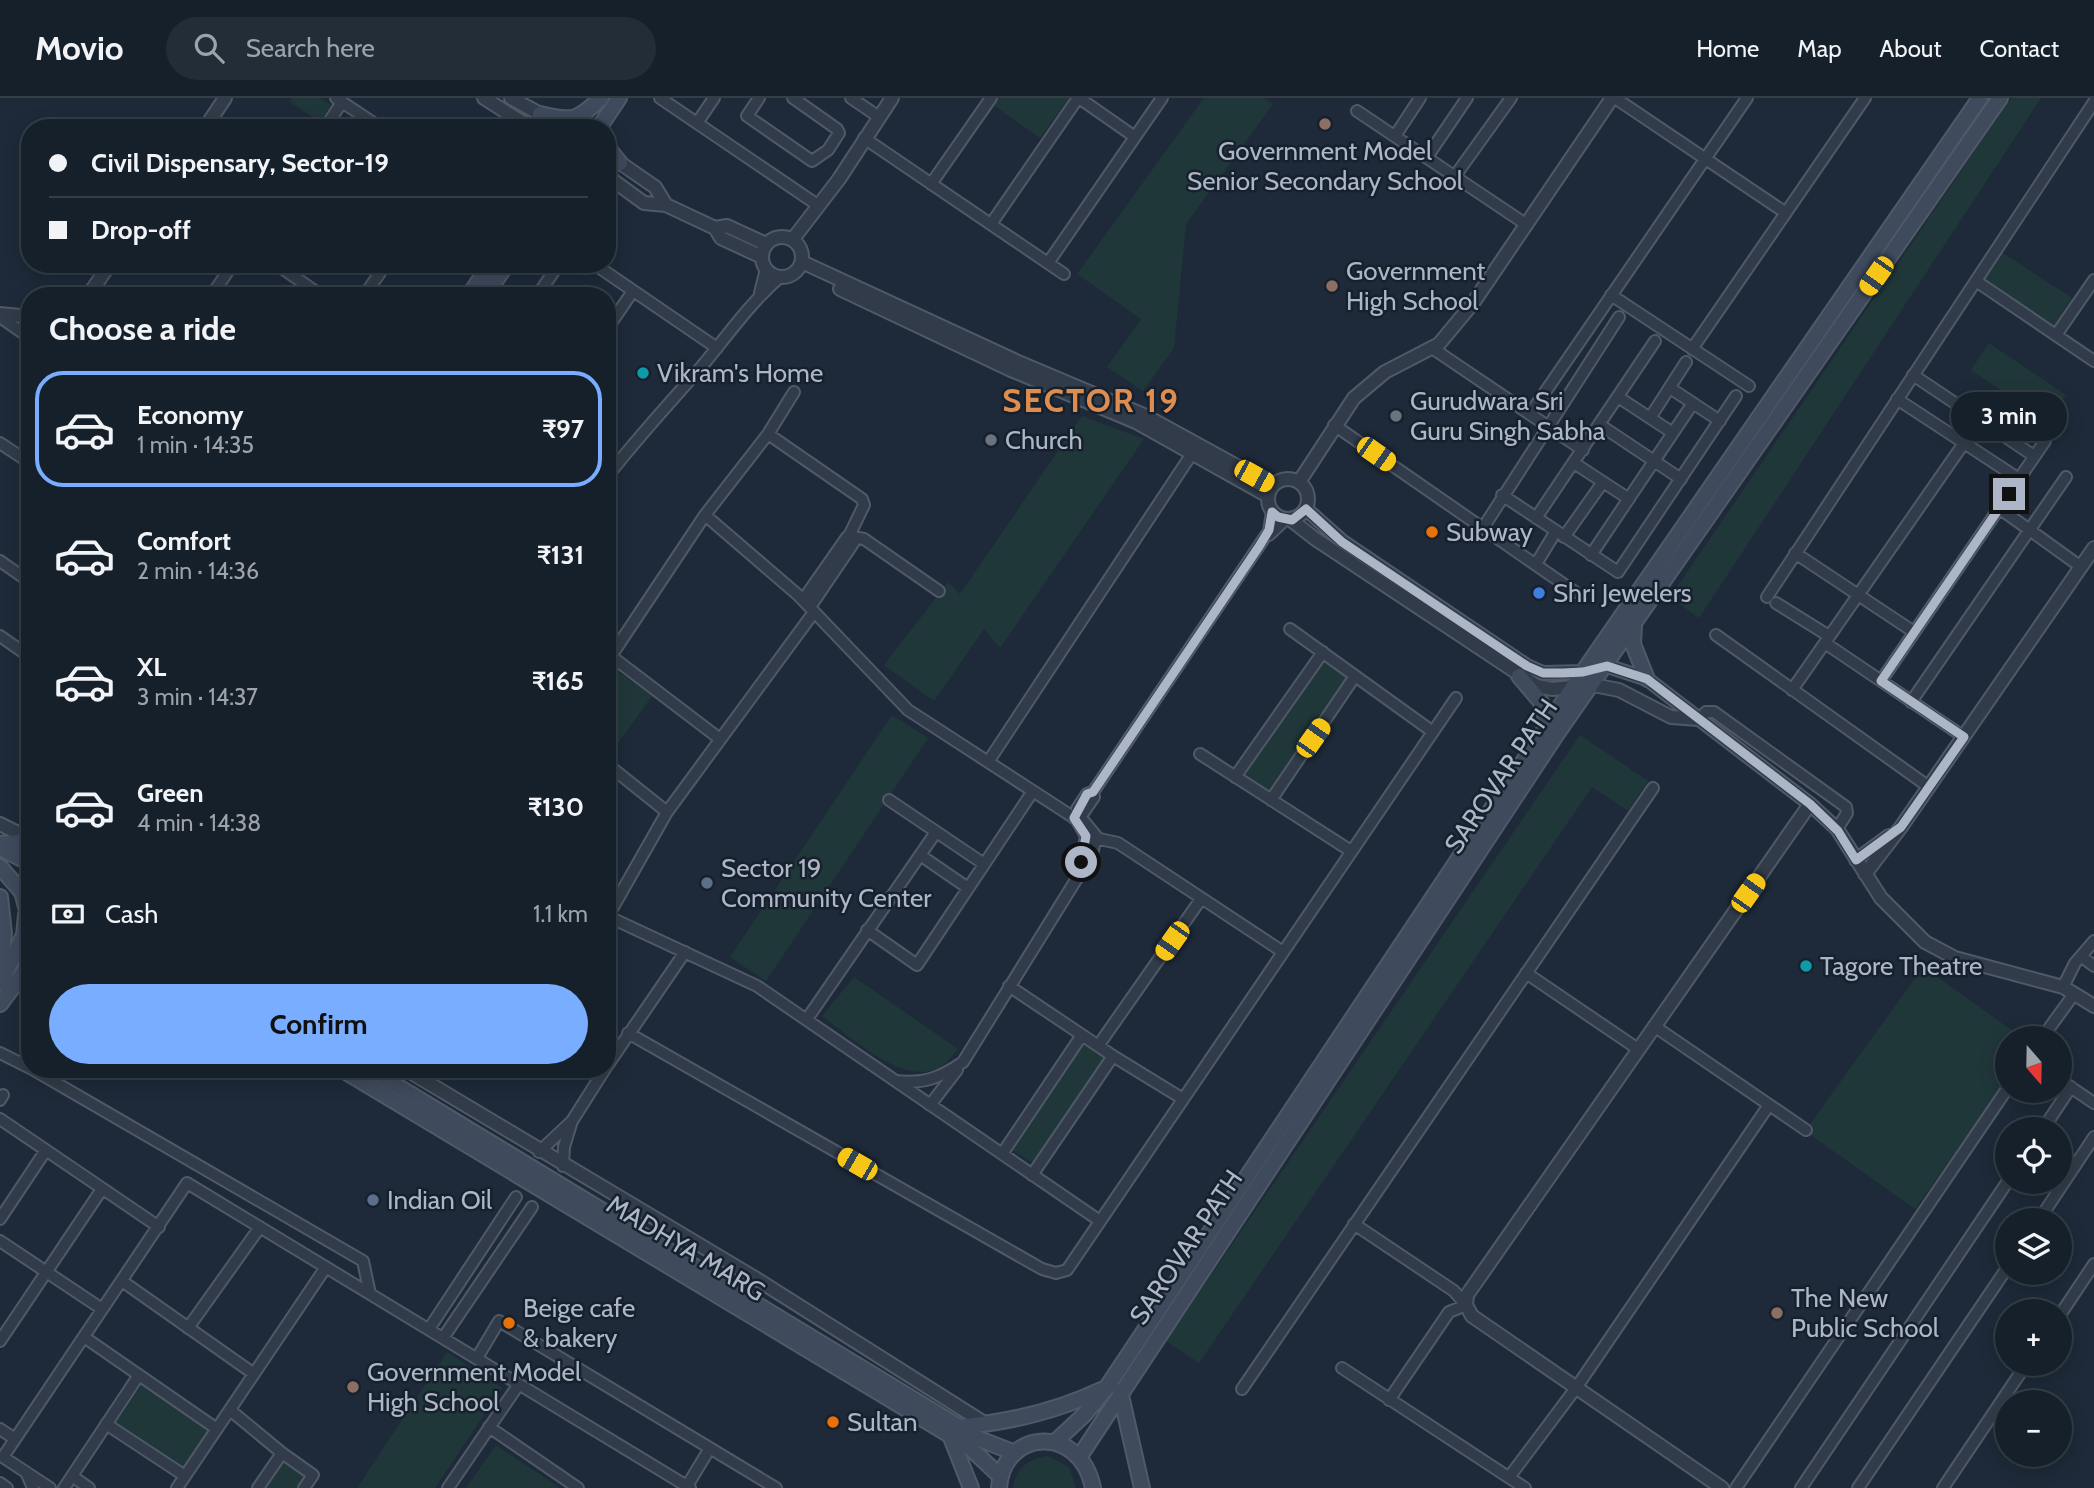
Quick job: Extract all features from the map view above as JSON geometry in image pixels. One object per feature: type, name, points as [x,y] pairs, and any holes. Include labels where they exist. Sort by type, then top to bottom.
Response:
[{"type":"main road","name":"SAROVAR PATH","points":[[1080,1456],[1114,1389],[1549,728],[1583,672],[1980,98]]},
{"type":"main road","name":"SAROVAR PATH","points":[[1055,1442],[1114,1389],[1634,624],[2000,98]]},
{"type":"main road","points":[[572,119],[609,100]]},
{"type":"main road","points":[[591,119],[609,100]]},
{"type":"main road","points":[[602,119],[609,100]]},
{"type":"main road","points":[[607,119],[609,100]]},
{"type":"main road","points":[[540,114],[562,119]]},
{"type":"main road","points":[[616,158],[620,163]]},
{"type":"main road","points":[[1634,624],[1633,644],[1647,679]]},
{"type":"main road","points":[[1519,676],[1541,702],[1549,728]]},
{"type":"main road","points":[[0,846],[21,842]]},
{"type":"main road","points":[[0,846],[21,858]]},
{"type":"main road","points":[[0,867],[21,891]]},
{"type":"main road","points":[[0,897],[5,933],[0,969]]},
{"type":"main road","points":[[2,994],[21,943]]},
{"type":"main road","points":[[2,994],[21,974]]},
{"type":"main road","points":[[2,994],[21,984]]},
{"type":"main road","name":"MADHYA MARG","points":[[356,1078],[954,1431],[1015,1454]]},
{"type":"main road","name":"MADHYA MARG","points":[[384,1078],[954,1431],[1000,1482]]},
{"type":"main road","points":[[971,1488],[954,1431],[1064,1408],[1114,1389],[1142,1488]]},
{"type":"main road","points":[[1000,1482],[1015,1454],[1033,1443],[1055,1442],[1080,1456],[1089,1469],[1093,1488]]},
{"type":"street","points":[[211,119],[225,98]]},
{"type":"street","points":[[484,98],[517,119]]},
{"type":"street","points":[[511,98],[549,119]]},
{"type":"street","points":[[660,98],[819,206]]},
{"type":"street","points":[[697,123],[714,98]]},
{"type":"street","points":[[759,98],[747,116],[812,161],[819,159],[839,133],[793,98]]},
{"type":"street","points":[[851,98],[879,117]]},
{"type":"street","points":[[793,239],[819,206],[892,98]]},
{"type":"street","points":[[932,184],[991,98]]},
{"type":"street","points":[[991,225],[1078,98],[1135,137]]},
{"type":"street","points":[[1048,263],[1162,98]]},
{"type":"street","points":[[1395,136],[1420,98]]},
{"type":"street","points":[[1427,157],[1467,98]]},
{"type":"street","points":[[1455,176],[1511,98]]},
{"type":"street","points":[[1299,482],[1354,398],[1385,372],[1432,348],[1473,303],[1613,98],[1786,213]]},
{"type":"street","points":[[1530,414],[1747,98]]},
{"type":"street","points":[[1692,349],[1865,98]]},
{"type":"street","points":[[330,119],[339,100],[368,119]]},
{"type":"street","points":[[1964,737],[1881,681],[1772,600],[1795,553],[2094,102]]},
{"type":"street","points":[[1357,111],[1527,225]]},
{"type":"street","points":[[864,138],[1064,274]]},
{"type":"street","points":[[616,160],[655,187],[666,205]]},
{"type":"street","points":[[616,184],[644,203],[666,205],[715,228],[721,238],[764,263],[780,277]]},
{"type":"street","points":[[715,228],[727,226],[766,244]]},
{"type":"street","points":[[616,465],[643,430],[717,348],[759,296],[780,277],[794,273],[801,265],[802,252],[793,239],[778,237],[766,244]]},
{"type":"street","points":[[759,296],[766,244]]},
{"type":"street","points":[[801,265],[1011,370],[1195,449],[1270,491]]},
{"type":"street","points":[[289,273],[310,287]]},
{"type":"street","points":[[607,273],[717,348]]},
{"type":"street","points":[[2056,335],[2094,280]]},
{"type":"street","points":[[1976,281],[2094,361]]},
{"type":"street","points":[[616,315],[633,291]]},
{"type":"street","points":[[1611,295],[1749,386]]},
{"type":"street","points":[[0,316],[21,317]]},
{"type":"street","points":[[0,316],[21,331]]},
{"type":"street","points":[[1482,528],[1619,317]]},
{"type":"street","points":[[1536,518],[1655,341]]},
{"type":"street","points":[[1432,348],[1583,450]]},
{"type":"street","points":[[1650,418],[1686,362]]},
{"type":"street","points":[[1913,375],[2035,456]]},
{"type":"street","points":[[1670,388],[1720,421]]},
{"type":"street","points":[[616,648],[705,515],[768,434],[794,392]]},
{"type":"street","points":[[1502,495],[1618,572],[1736,396]]},
{"type":"street","points":[[1618,397],[1673,433]]},
{"type":"street","points":[[1897,399],[2019,479]]},
{"type":"street","points":[[1591,555],[1693,403]]},
{"type":"street","points":[[1334,425],[1575,592]]},
{"type":"street","points":[[1600,425],[1681,479]]},
{"type":"street","points":[[768,434],[862,499],[864,505],[851,537]]},
{"type":"street","points":[[1881,681],[2045,441]]},
{"type":"street","points":[[0,443],[21,457]]},
{"type":"street","points":[[1792,690],[1964,443]]},
{"type":"street","points":[[988,762],[1195,449]]},
{"type":"street","points":[[1574,463],[1629,499]]},
{"type":"street","points":[[1911,702],[2066,477]]},
{"type":"street","points":[[1270,491],[1285,479],[1299,482],[1308,495],[1306,509],[1339,547]]},
{"type":"street","points":[[1536,564],[1603,482]]},
{"type":"street","points":[[1076,817],[1083,813],[1094,797],[1093,792],[1269,530],[1272,512],[1270,491]]},
{"type":"street","points":[[1999,508],[2081,567]]},
{"type":"street","points":[[1260,545],[1288,520],[1306,509]]},
{"type":"street","points":[[1272,512],[1339,547],[1489,647],[1543,673],[1583,672],[1607,666],[1647,679],[1810,804],[1837,829],[1881,898],[1925,942],[1955,958],[2068,990],[2094,1006]]},
{"type":"street","points":[[705,515],[809,606],[908,710],[1090,826],[1090,864],[1084,867],[963,1062],[930,1105]]},
{"type":"street","points":[[851,537],[864,539],[939,591]]},
{"type":"street","points":[[616,902],[667,812],[854,542],[851,537]]},
{"type":"street","points":[[1865,874],[1901,827],[2094,548]]},
{"type":"street","points":[[1795,553],[1914,632]]},
{"type":"street","points":[[0,561],[21,576]]},
{"type":"street","points":[[1290,629],[1433,732]]},
{"type":"street","points":[[1716,635],[1929,787]]},
{"type":"street","points":[[0,636],[21,651]]},
{"type":"street","points":[[1489,647],[1519,676],[1537,686],[1574,688],[1593,685],[1619,690],[1671,717],[1699,719],[1706,712],[1714,712],[1846,807],[1847,813],[1837,829]]},
{"type":"street","points":[[1235,777],[1323,652]]},
{"type":"street","points":[[616,664],[720,739]]},
{"type":"street","points":[[1271,800],[1355,676]]},
{"type":"street","points":[[628,1034],[1042,1269],[1056,1273],[1067,1270],[1456,698]]},
{"type":"street","points":[[1200,754],[1352,851]]},
{"type":"street","points":[[616,771],[667,812]]},
{"type":"street","points":[[1242,1389],[1653,788]]},
{"type":"street","points":[[867,930],[916,965],[1033,791]]},
{"type":"street","points":[[889,800],[984,864]]},
{"type":"street","points":[[1466,1305],[1472,1286],[1810,804]]},
{"type":"street","points":[[0,824],[21,835]]},
{"type":"street","points":[[1856,860],[1901,827]]},
{"type":"street","points":[[807,1019],[936,832]]},
{"type":"street","points":[[1091,836],[1118,843],[1283,952]]},
{"type":"street","points":[[920,855],[968,888]]},
{"type":"street","points":[[1098,1046],[1201,899]]},
{"type":"street","points":[[616,920],[757,986],[1100,1221]]},
{"type":"street","points":[[2048,1026],[2068,990],[2075,963],[2094,941]]},
{"type":"street","points":[[616,1053],[685,952]]},
{"type":"street","points":[[2082,957],[2094,965]]},
{"type":"street","points":[[1526,973],[1638,1049]]},
{"type":"street","points":[[1009,986],[1113,1056],[1183,1098]]},
{"type":"street","points":[[1654,1026],[1806,1130]]},
{"type":"street","points":[[1002,1154],[1082,1035]]},
{"type":"street","points":[[0,1053],[21,1064]]},
{"type":"street","points":[[1032,1175],[1113,1056]]},
{"type":"street","points":[[896,1081],[916,1084],[931,1080],[963,1062]]},
{"type":"street","points":[[47,1078],[363,1261],[370,1294]]},
{"type":"street","points":[[420,1078],[539,1152],[769,1287],[986,1424]]},
{"type":"street","points":[[539,1152],[572,1121],[600,1078]]},
{"type":"street","points":[[2072,1088],[2094,1103]]},
{"type":"street","points":[[1736,1488],[1997,1103]]},
{"type":"street","points":[[1510,1476],[1576,1388],[1769,1104]]},
{"type":"street","points":[[0,1119],[159,1227]]},
{"type":"street","points":[[563,1166],[564,1147],[572,1121]]},
{"type":"street","points":[[2047,1208],[2094,1137]]},
{"type":"street","points":[[0,1219],[46,1150]]},
{"type":"street","points":[[50,1488],[3,1457],[187,1183],[689,1487],[710,1448]]},
{"type":"street","points":[[0,1341],[102,1189]]},
{"type":"street","points":[[1801,1488],[1999,1194]]},
{"type":"street","points":[[429,1329],[516,1197]]},
{"type":"street","points":[[443,1338],[532,1207]]},
{"type":"street","points":[[1354,1224],[1454,1291],[1472,1316],[1722,1488]]},
{"type":"street","points":[[188,1328],[260,1227]]},
{"type":"street","points":[[0,1241],[45,1274],[102,1309]]},
{"type":"street","points":[[2071,1299],[2094,1264]]},
{"type":"street","points":[[177,1488],[326,1267]]},
{"type":"street","points":[[122,1282],[254,1374]]},
{"type":"street","points":[[1858,1488],[1995,1285]]},
{"type":"street","points":[[1389,1400],[1449,1312],[1466,1305]]},
{"type":"street","points":[[477,1358],[499,1321],[776,1488]]},
{"type":"street","points":[[84,1337],[217,1429]]},
{"type":"street","points":[[1342,1368],[1525,1488]]},
{"type":"street","points":[[64,1488],[139,1375]]},
{"type":"street","points":[[1943,1488],[2018,1376]]},
{"type":"street","points":[[447,1488],[519,1384]]},
{"type":"street","points":[[230,1410],[282,1454],[313,1475],[304,1488]]},
{"type":"street","points":[[106,1424],[185,1476]]},
{"type":"street","points":[[489,1427],[578,1488]]},
{"type":"street","points":[[0,1429],[15,1439]]},
{"type":"street","points":[[258,1488],[282,1454]]},
{"type":"street","points":[[26,1472],[33,1488]]},
{"type":"street","points":[[72,1476],[89,1488]]},
{"type":"street","points":[[0,1483],[7,1488]]},
{"type":"green space","points":[[292,98],[320,98],[331,105],[322,119],[316,119],[290,102]]},
{"type":"green space","points":[[996,98],[1069,98],[1040,138],[992,104]]},
{"type":"green space","points":[[1204,98],[1264,98],[1273,104],[1186,224],[1174,348],[1143,391],[1107,367],[1141,319],[1077,274]]},
{"type":"green space","points":[[2011,98],[2041,98],[1699,618],[1670,597]]},
{"type":"green space","points":[[2000,251],[2072,298],[2054,325],[1982,279]]},
{"type":"green space","points":[[1989,343],[2066,395],[2047,422],[1971,370]]},
{"type":"green space","points":[[1082,416],[1144,439],[1000,648],[984,629],[934,701],[884,665],[948,582],[960,594]]},
{"type":"green space","points":[[1322,661],[1348,679],[1271,793],[1244,776]]},
{"type":"green space","points":[[616,670],[652,696],[616,746]]},
{"type":"green space","points":[[892,715],[928,738],[766,981],[730,957]]},
{"type":"green space","points":[[1580,735],[1648,781],[1628,811],[1592,787],[1199,1363],[1166,1341]]},
{"type":"green space","points":[[1923,967],[2006,1026],[1995,1026],[1995,1098],[1915,1209],[1805,1131]]},
{"type":"green space","points":[[854,977],[958,1049],[943,1065],[929,1071],[913,1071],[896,1066],[863,1047],[822,1016]]},
{"type":"green space","points":[[1083,1042],[1105,1057],[1034,1164],[1011,1149]]},
{"type":"green space","points":[[447,1352],[502,1388],[435,1488],[357,1488]]},
{"type":"green space","points":[[142,1385],[210,1430],[183,1470],[115,1424]]},
{"type":"green space","points":[[496,1445],[560,1488],[466,1488]]},
{"type":"green space","points":[[1048,1456],[1069,1467],[1076,1488],[1013,1488],[1024,1465]]},
{"type":"green space","points":[[283,1462],[306,1478],[299,1488],[265,1488]]},
{"type":"place","name":"Government Model Senior Secondary School","points":[[1325,124]]},
{"type":"place","name":"Government High School","points":[[1332,286]]},
{"type":"place","name":"Vikram's Home","points":[[643,373]]},
{"type":"place","name":"Gurudwara Sri Guru Singh Sabha","points":[[1396,416]]},
{"type":"place","name":"Church","points":[[991,440]]},
{"type":"place","name":"Subway","points":[[1432,532]]},
{"type":"place","name":"Shri Jewelers","points":[[1539,593]]},
{"type":"place","name":"Sector 19 Community Center","points":[[707,883]]},
{"type":"place","name":"Tagore Theatre","points":[[1806,966]]},
{"type":"place","name":"Indian Oil","points":[[373,1200]]},
{"type":"place","name":"The New Public School","points":[[1777,1313]]},
{"type":"place","name":"Beige cafe & bakery","points":[[509,1323]]},
{"type":"place","name":"Government Model High School","points":[[353,1387]]},
{"type":"place","name":"Sultan","points":[[833,1422]]},
{"type":"district","name":"SECTOR 19","points":[[1091,400]]},
{"type":"route","points":[[1081,862],[1086,836],[1074,818],[1078,813],[1077,809],[1087,794],[1093,792],[1260,545],[1269,530],[1272,512],[1284,520],[1292,520],[1298,518],[1306,509],[1342,542],[1527,666],[1543,673],[1583,672],[1607,666],[1647,679],[1810,804],[1838,831],[1856,860],[1901,827],[1964,737],[1881,681],[2009,494]]}]
